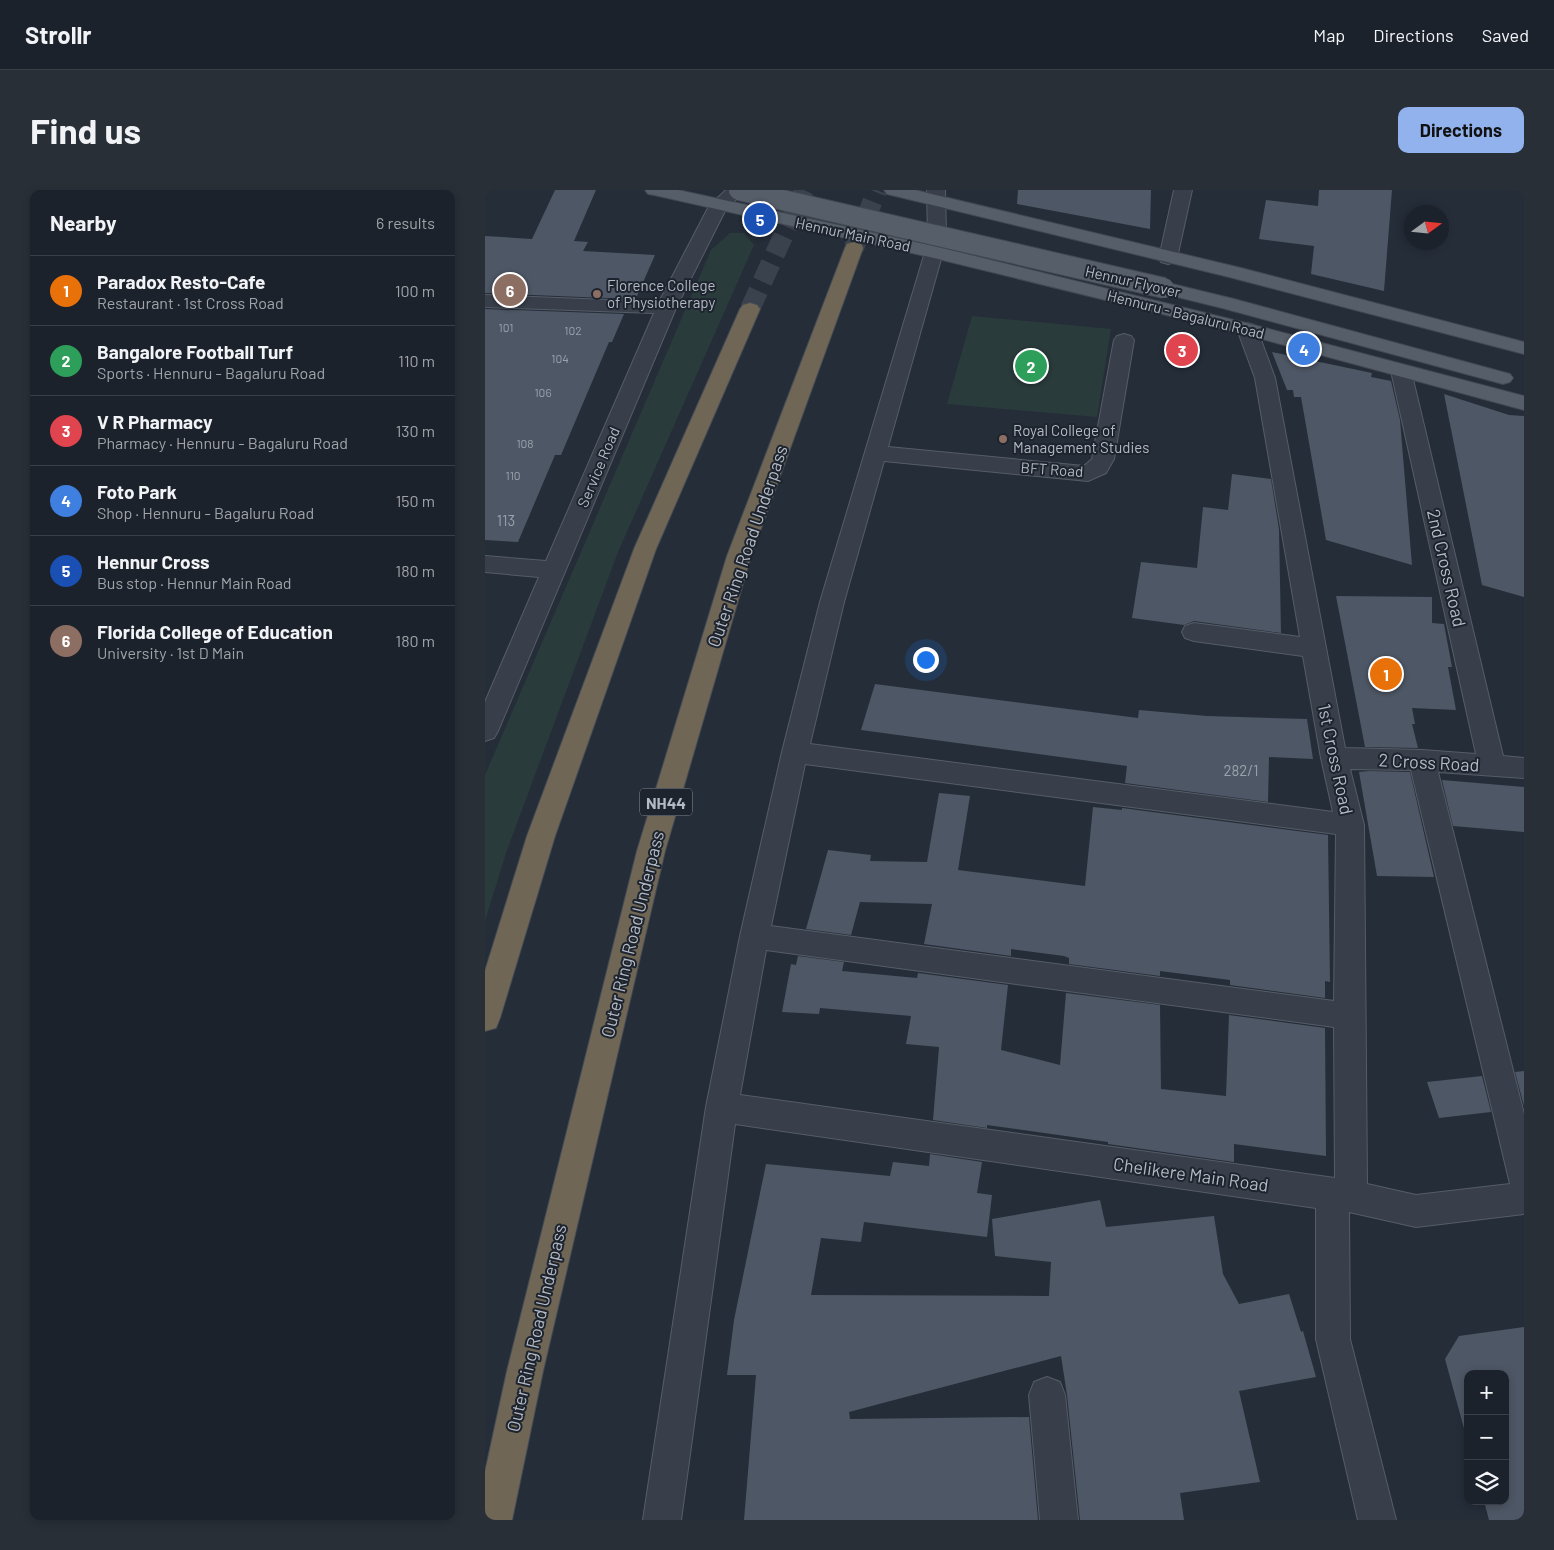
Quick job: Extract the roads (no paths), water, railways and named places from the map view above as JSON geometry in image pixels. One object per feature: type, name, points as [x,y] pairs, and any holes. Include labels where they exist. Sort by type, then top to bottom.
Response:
[{"type":"highway","name":"Outer Ring Road Underpass","points":[[493,1520],[525,1371],[651,852],[739,556],[854,248]]},
{"type":"highway","points":[[485,1018],[541,836],[645,549],[750,309]]},
{"type":"main road","name":"Hennur Main Road","points":[[654,190],[718,206],[934,252]]},
{"type":"main road","name":"Hennur Flyover","points":[[738,190],[1218,301],[1524,383]]},
{"type":"main road","name":"Hennur Flyover","points":[[802,190],[1174,274],[1524,362]]},
{"type":"main road","points":[[893,190],[936,195],[1168,258],[1234,272],[1524,348]]},
{"type":"main road","name":"Hennuru - Bagaluru Road","points":[[934,252],[1247,329],[1524,403]]},
{"type":"street","points":[[718,206],[738,190]]},
{"type":"street","points":[[1168,258],[1183,190]]},
{"type":"street","points":[[662,1520],[722,1107],[754,936],[795,752],[832,602],[934,252],[937,236],[936,195]]},
{"type":"street","name":"Service Road","points":[[485,730],[666,308],[718,206]]},
{"type":"street","points":[[485,301],[666,308]]},
{"type":"street","name":"1st Cross Road","points":[[1247,329],[1265,378],[1334,758],[1350,825],[1349,1016],[1341,1195]]},
{"type":"street","name":"BFT Road","points":[[875,453],[1088,474],[1098,468],[1103,459],[1124,340]]},
{"type":"street","name":"2nd Cross Road","points":[[1401,371],[1493,765]]},
{"type":"street","points":[[485,564],[554,570]]},
{"type":"street","points":[[1194,632],[1314,648]]},
{"type":"street","points":[[795,752],[1350,825]]},
{"type":"street","name":"2 Cross Road","points":[[1334,758],[1422,760],[1524,768]]},
{"type":"street","points":[[1422,760],[1524,1178]]},
{"type":"street","points":[[754,936],[1349,1016]]},
{"type":"street","name":"Chelikere Main Road","points":[[722,1107],[1341,1195],[1415,1211],[1524,1198]]},
{"type":"street","points":[[1341,1195],[1333,1339],[1377,1520]]},
{"type":"street","points":[[1047,1395],[1059,1520]]},
{"type":"tunnel","points":[[750,309],[804,190]]},
{"type":"tunnel","points":[[854,248],[877,190]]},
{"type":"place","name":"Hennur Cross","points":[[760,219]]},
{"type":"place","name":"Florida College of Education","points":[[510,290]]},
{"type":"place","name":"Florence College of Physiotherapy","points":[[597,294]]},
{"type":"place","name":"Foto Park","points":[[1304,349]]},
{"type":"place","name":"V R Pharmacy","points":[[1182,350]]},
{"type":"place","name":"Bangalore Football Turf","points":[[1031,366]]},
{"type":"place","name":"Royal College of Management Studies","points":[[1003,439]]},
{"type":"place","name":"Paradox Resto-Cafe","points":[[1386,674]]}]
